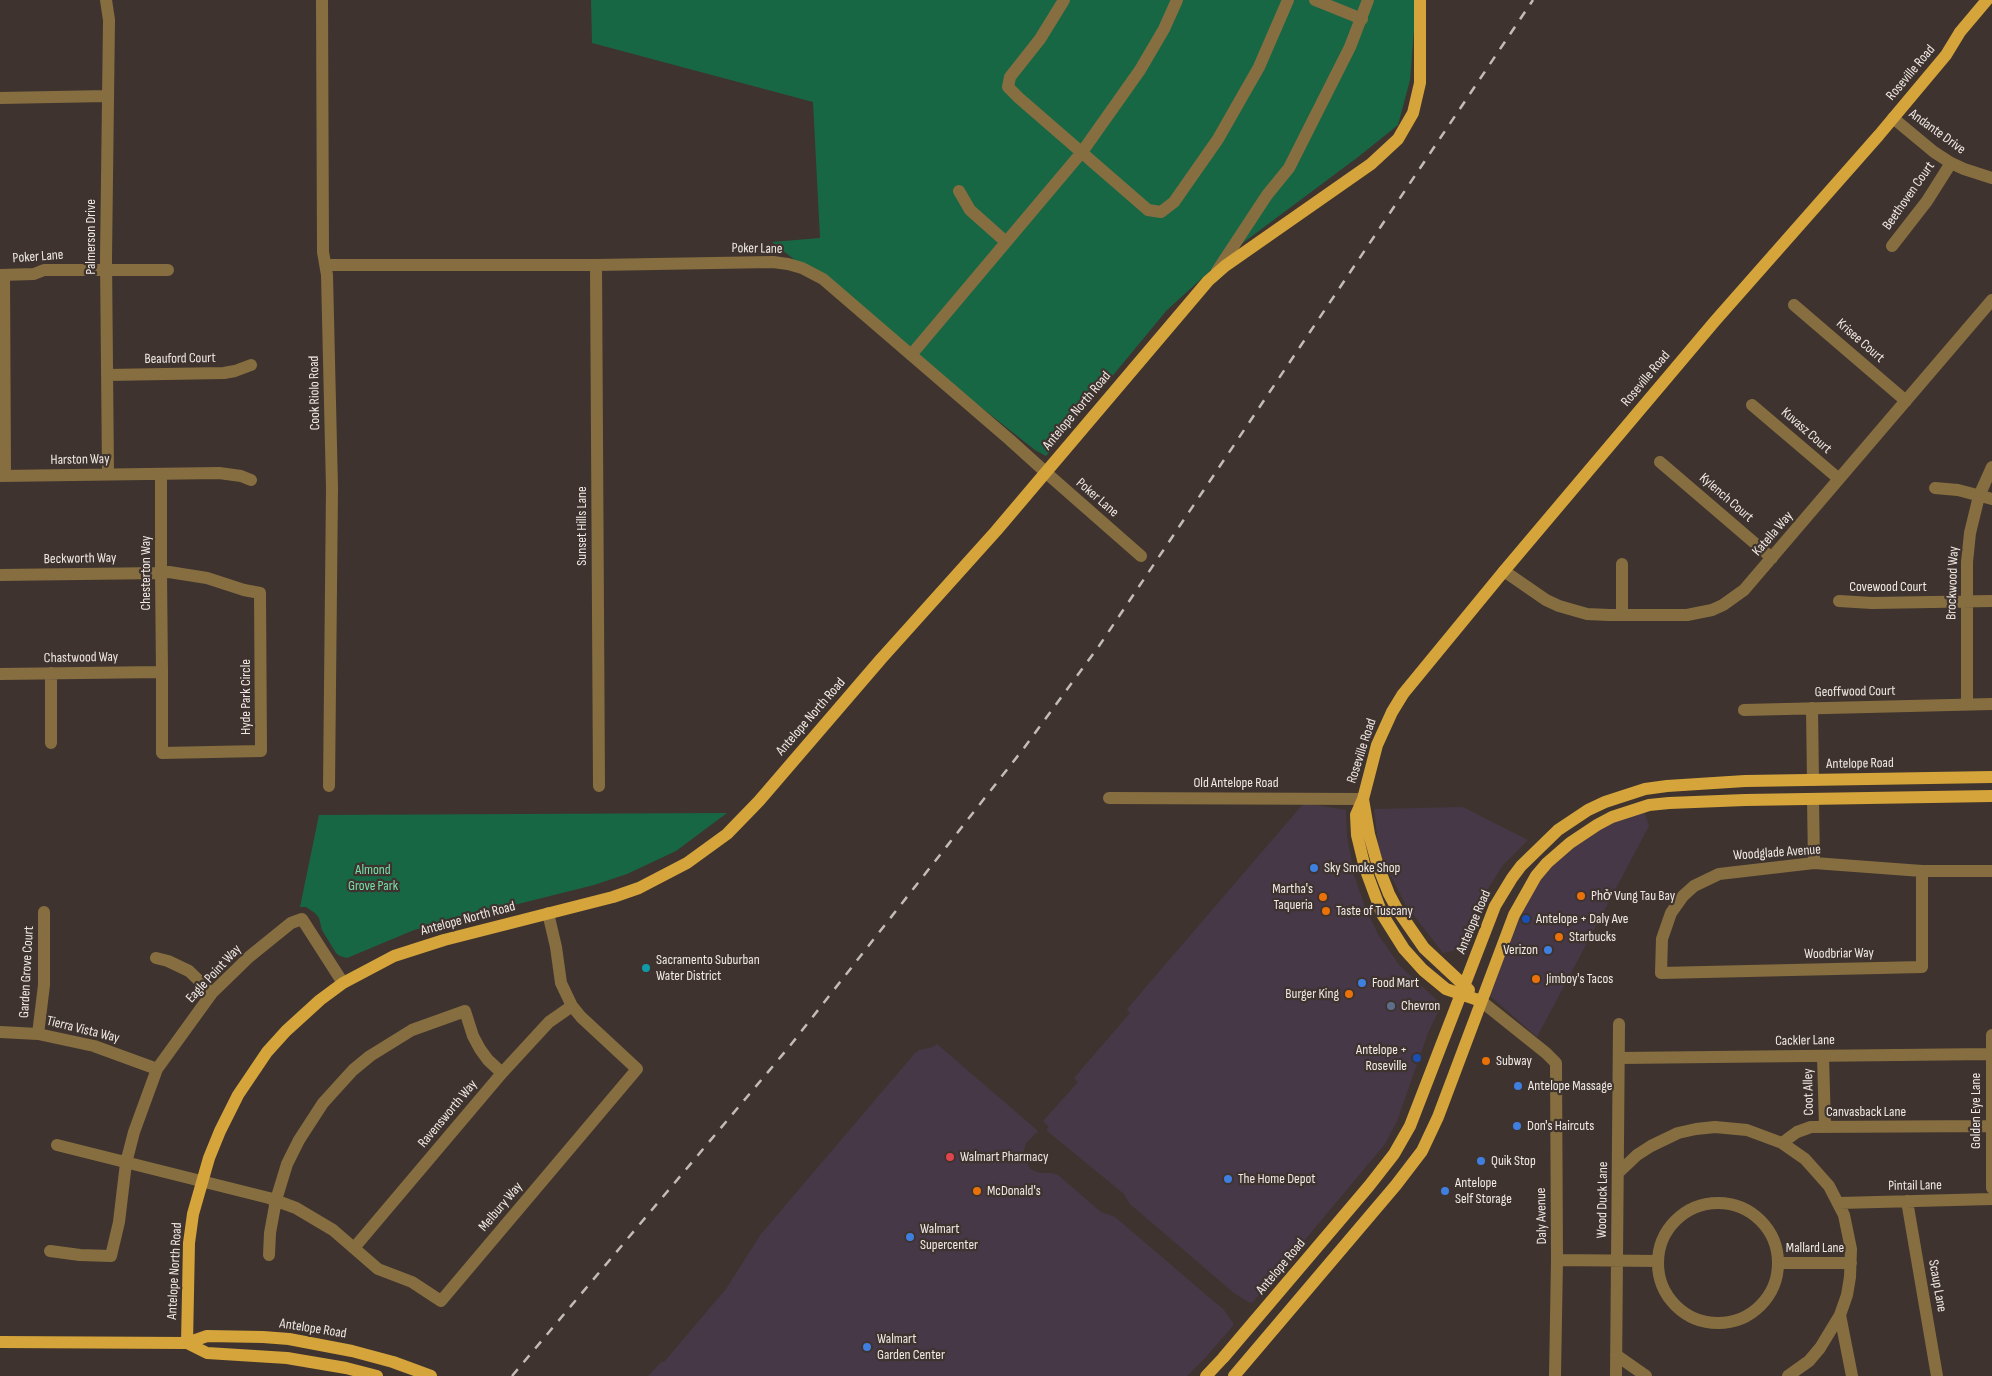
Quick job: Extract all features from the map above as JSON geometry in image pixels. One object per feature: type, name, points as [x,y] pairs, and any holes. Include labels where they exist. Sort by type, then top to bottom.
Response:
[{"type":"main road","name":"Antelope North Road","points":[[187,1343],[189,1243],[192,1214],[220,1131],[238,1095],[250,1076],[286,1031],[320,1000],[343,983],[394,956],[421,946],[613,897],[639,888],[687,863],[727,834],[759,801],[881,659],[996,531],[1190,300],[1213,277],[1253,246],[1371,164],[1398,139],[1413,113],[1420,83],[1420,0]]},
{"type":"main road","name":"Roseville Road","points":[[1481,1001],[1462,989],[1424,948],[1405,923],[1389,894],[1369,834],[1363,799],[1377,745],[1388,720],[1403,694],[1504,570],[1715,320],[1893,118],[1946,54],[1960,32],[1987,0]]},
{"type":"main road","name":"Antelope Road","points":[[1206,1376],[1381,1172],[1402,1141],[1417,1109],[1495,906],[1512,878],[1546,840],[1588,810],[1624,795],[1667,786],[1745,781],[1992,777]]},
{"type":"main road","points":[[1813,799],[1873,779]]},
{"type":"main road","points":[[1754,800],[1813,780]]},
{"type":"main road","points":[[1234,1376],[1396,1185],[1422,1151],[1438,1117],[1508,929],[1521,900],[1547,863],[1570,843],[1605,821],[1649,805],[1754,800],[1992,796]]},
{"type":"main road","points":[[1275,1328],[1270,1322],[1270,1317],[1303,1275],[1306,1261]]},
{"type":"main road","points":[[1217,1376],[1252,1336],[1253,1323]]},
{"type":"main road","name":"Antelope Road","points":[[0,1342],[187,1343],[207,1336],[289,1339],[358,1352],[431,1376]]},
{"type":"main road","name":"Antelope Road","points":[[187,1343],[207,1353],[286,1358],[338,1366],[377,1376]]},
{"type":"street","name":"Palmerson Drive","points":[[106,0],[109,20],[106,270],[108,474]]},
{"type":"street","name":"Cook Riolo Road","points":[[322,0],[323,252],[327,275],[332,488],[329,786]]},
{"type":"street","points":[[1064,0],[1040,39],[1010,77],[1008,87],[1148,210],[1161,212],[1174,202],[1218,139],[1259,67],[1288,0]]},
{"type":"street","points":[[911,355],[1082,152],[1140,70],[1164,29],[1177,0]]},
{"type":"street","points":[[1315,0],[1362,19]]},
{"type":"street","points":[[1213,277],[1267,195],[1289,168],[1350,47],[1368,0]]},
{"type":"street","points":[[0,98],[107,96]]},
{"type":"street","name":"Andante Drive","points":[[1893,118],[1934,152],[1951,163],[1992,178]]},
{"type":"street","name":"Beethoven Court","points":[[1892,246],[1927,201],[1951,163]]},
{"type":"street","points":[[959,191],[970,210],[1006,242]]},
{"type":"street","name":"Poker Lane","points":[[326,265],[596,265],[773,262],[788,264],[812,272],[823,279],[1141,556]]},
{"type":"street","name":"Sunset Hills Lane","points":[[596,265],[599,786]]},
{"type":"street","name":"Poker Lane","points":[[2,275],[34,274],[44,270],[168,270]]},
{"type":"street","points":[[2,275],[3,476]]},
{"type":"street","name":"Katella Way","points":[[1504,570],[1534,593],[1559,606],[1587,614],[1622,616],[1687,615],[1712,610],[1734,598],[1744,590],[1772,558],[1992,300]]},
{"type":"street","name":"Krisee Court","points":[[1794,305],[1906,401]]},
{"type":"street","name":"Beauford Court","points":[[107,375],[224,373],[251,365]]},
{"type":"street","name":"Kuvasz Court","points":[[1752,405],[1839,479]]},
{"type":"street","name":"Kylench Court","points":[[1660,462],[1772,558]]},
{"type":"street","name":"Brockwood Way","points":[[1967,704],[1967,601],[1970,533],[1979,496],[1992,467]]},
{"type":"street","name":"Harston Way","points":[[3,476],[230,473],[251,480]]},
{"type":"street","name":"Chesterton Way","points":[[161,474],[162,672]]},
{"type":"street","points":[[1935,488],[1950,489],[1992,499]]},
{"type":"street","points":[[1622,564],[1622,616]]},
{"type":"street","name":"Beckworth Way","points":[[0,575],[161,573]]},
{"type":"street","name":"Hyde Park Circle","points":[[161,573],[188,574],[260,593],[261,751],[162,753],[162,672]]},
{"type":"street","name":"Covewood Court","points":[[1838,601],[1865,603],[1992,601]]},
{"type":"street","name":"Chastwood Way","points":[[0,674],[162,672]]},
{"type":"street","points":[[51,673],[51,742]]},
{"type":"street","name":"Geoffwood Court","points":[[1744,710],[1992,704]]},
{"type":"street","points":[[1812,708],[1813,780]]},
{"type":"street","name":"Old Antelope Road","points":[[1109,798],[1363,799]]},
{"type":"street","points":[[1813,799],[1814,863]]},
{"type":"street","name":"Woodglade Avenue","points":[[1661,973],[1661,946],[1665,926],[1674,906],[1694,886],[1706,879],[1726,872],[1814,863],[1922,871],[1992,870]]},
{"type":"street","name":"Woodbriar Way","points":[[1661,973],[1922,967],[1922,871]]},
{"type":"street","name":"Garden Grove Court","points":[[38,1034],[44,986],[44,912]]},
{"type":"street","name":"Melbury Way","points":[[57,1145],[276,1200],[318,1220],[378,1269],[412,1282],[441,1302],[637,1069],[581,1018],[572,1006],[561,983],[556,947],[548,913]]},
{"type":"street","name":"Eagle Point Way","points":[[50,1251],[80,1256],[111,1256],[119,1222],[126,1163],[134,1132],[157,1069],[212,993],[249,957],[291,923],[302,919],[343,983]]},
{"type":"street","points":[[156,958],[168,961],[189,971],[212,993]]},
{"type":"street","name":"Daly Avenue","points":[[1481,1001],[1556,1063],[1557,1260],[1555,1376]]},
{"type":"street","name":"Ravensworth Way","points":[[354,1248],[502,1073],[549,1022],[572,1006]]},
{"type":"street","points":[[269,1255],[270,1233],[276,1200],[287,1164],[298,1140],[323,1102],[353,1070],[393,1041],[437,1020],[465,1011],[473,1036],[480,1049],[488,1060],[502,1073]]},
{"type":"street","name":"Wood Duck Lane","points":[[1616,1376],[1619,1024]]},
{"type":"street","name":"Tierra Vista Way","points":[[0,1032],[38,1034],[102,1049],[157,1069]]},
{"type":"street","name":"Golden Eye Lane","points":[[1992,1035],[1992,1188]]},
{"type":"street","name":"Cackler Lane","points":[[1620,1058],[1991,1054]]},
{"type":"street","name":"Coot Alley","points":[[1823,1056],[1825,1127]]},
{"type":"street","name":"Canvasback Lane","points":[[1782,1143],[1805,1128],[1991,1126]]},
{"type":"street","points":[[1618,1173],[1637,1155],[1678,1133],[1715,1127],[1748,1130],[1782,1143],[1805,1159],[1818,1172],[1838,1202],[1849,1233],[1852,1263],[1847,1295],[1840,1315],[1820,1348],[1809,1360],[1788,1376]]},
{"type":"street","name":"Pintail Lane","points":[[1838,1202],[1992,1199]]},
{"type":"street","name":"Scaup Lane","points":[[1907,1201],[1937,1376]]},
{"type":"street","name":"Mallard Lane","points":[[1725,1203],[1746,1210],[1763,1223],[1774,1242],[1778,1263],[1774,1285],[1762,1304],[1744,1317],[1723,1322],[1700,1320],[1690,1316],[1677,1306],[1666,1293],[1658,1261],[1663,1240],[1674,1222],[1688,1212],[1703,1205],[1725,1203]]},
{"type":"street","points":[[1557,1260],[1658,1261]]},
{"type":"street","name":"Mallard Lane","points":[[1778,1263],[1852,1263]]},
{"type":"street","points":[[1840,1315],[1852,1376]]},
{"type":"street","points":[[1616,1355],[1646,1376]]},
{"type":"shaded area","points":[[1304,803],[1346,810],[1347,836],[1354,875],[1365,907],[1379,936],[1400,966],[1438,1001],[1440,1008],[1428,1033],[1397,1121],[1385,1144],[1253,1302],[1250,1303],[1234,1293],[1130,1204],[1124,1194],[1046,1130],[1049,1127],[1043,1121],[1078,1082],[1074,1078],[1130,1013],[1127,1009]]},
{"type":"shaded area","points":[[1463,807],[1528,840],[1503,865],[1487,890],[1461,949],[1443,953],[1405,904],[1379,852],[1374,809]]},
{"type":"shaded area","points":[[1644,811],[1649,826],[1537,1037],[1489,995],[1518,917],[1535,885],[1556,859],[1589,835],[1616,821]]},
{"type":"shaded area","points":[[937,1044],[1038,1131],[1026,1143],[1024,1150],[1030,1169],[1040,1173],[1058,1175],[1101,1212],[1115,1217],[1224,1310],[1233,1326],[1187,1376],[648,1376],[661,1362],[664,1362],[726,1289],[761,1234],[915,1053]]},
{"type":"green space","points":[[591,0],[1415,0],[1415,16],[1410,80],[1398,125],[1232,251],[1167,310],[1046,456],[1035,450],[772,242],[820,238],[813,102],[592,43]]},
{"type":"green space","name":"Almond Grove Park","points":[[727,813],[676,851],[627,874],[594,885],[414,930],[347,958],[336,953],[322,930],[319,918],[315,913],[306,907],[300,907],[319,815]]},
{"type":"railway","points":[[512,1376],[789,1047],[1024,748],[1099,646],[1533,0]]},
{"type":"place","name":"Sky Smoke Shop","points":[[1314,868]]},
{"type":"place","name":"Phở Vung Tau Bay","points":[[1581,896]]},
{"type":"place","name":"Martha's Taqueria","points":[[1323,897]]},
{"type":"place","name":"Taste of Tuscany","points":[[1326,911]]},
{"type":"place","name":"Antelope + Daly Ave","points":[[1526,919]]},
{"type":"place","name":"Starbucks","points":[[1559,937]]},
{"type":"place","name":"Verizon","points":[[1548,950]]},
{"type":"place","name":"Sacramento Suburban Water District","points":[[646,968]]},
{"type":"place","name":"Jimboy's Tacos","points":[[1536,979]]},
{"type":"place","name":"Food Mart","points":[[1362,983]]},
{"type":"place","name":"Burger King","points":[[1349,994]]},
{"type":"place","name":"Chevron","points":[[1391,1006]]},
{"type":"place","name":"Antelope + Roseville","points":[[1417,1058]]},
{"type":"place","name":"Subway","points":[[1486,1061]]},
{"type":"place","name":"Antelope Massage","points":[[1518,1086]]},
{"type":"place","name":"Don's Haircuts","points":[[1517,1126]]},
{"type":"place","name":"Walmart Pharmacy","points":[[950,1157]]},
{"type":"place","name":"Quik Stop","points":[[1481,1161]]},
{"type":"place","name":"The Home Depot","points":[[1228,1179]]},
{"type":"place","name":"McDonald's","points":[[977,1191]]},
{"type":"place","name":"Antelope Self Storage","points":[[1445,1191]]},
{"type":"place","name":"Walmart Supercenter","points":[[910,1237]]},
{"type":"place","name":"Walmart Garden Center","points":[[867,1347]]}]
